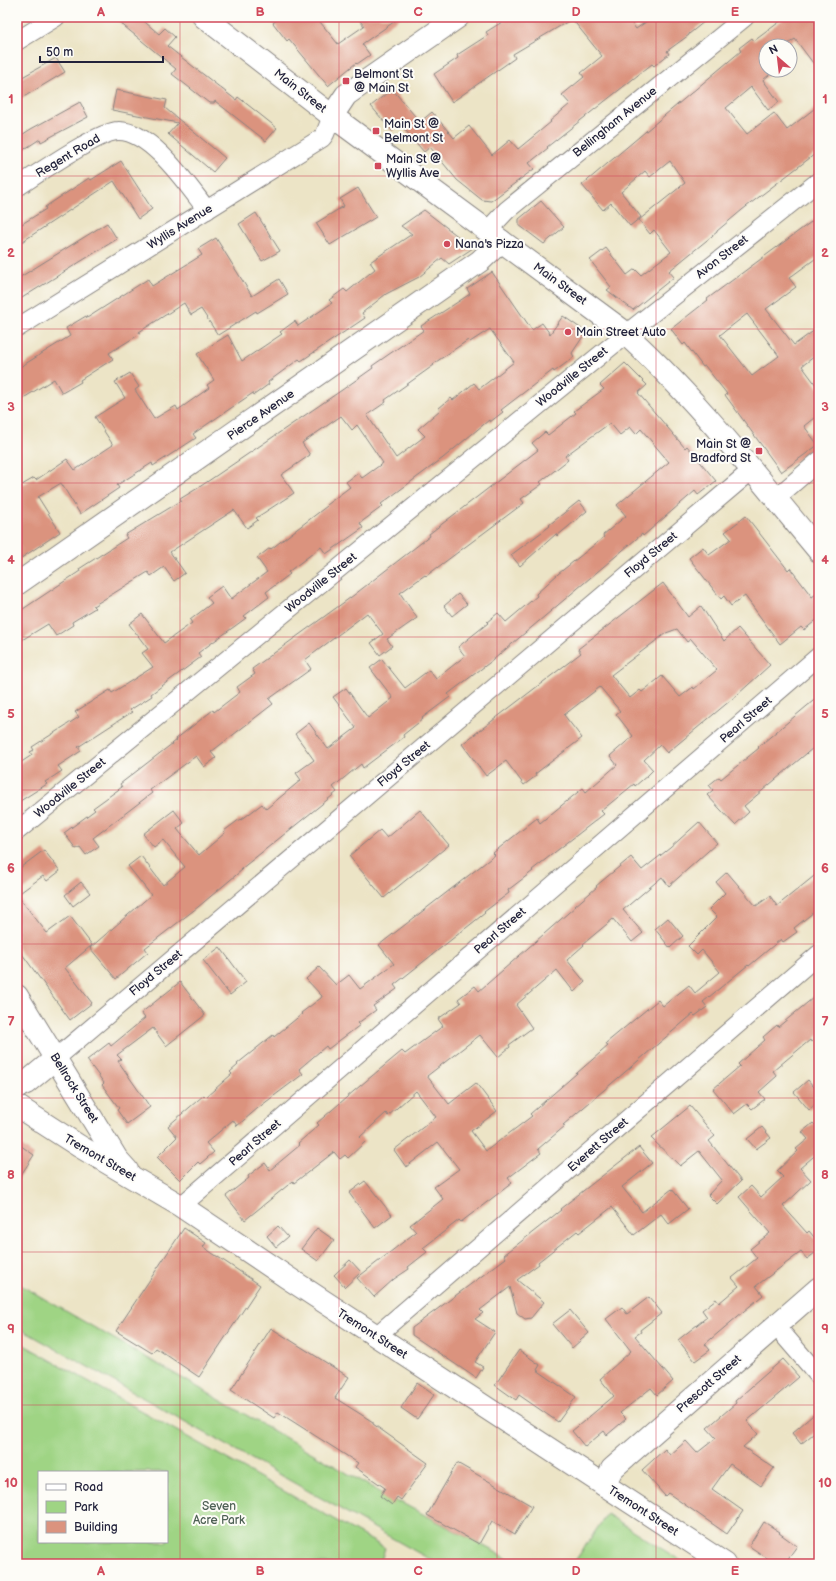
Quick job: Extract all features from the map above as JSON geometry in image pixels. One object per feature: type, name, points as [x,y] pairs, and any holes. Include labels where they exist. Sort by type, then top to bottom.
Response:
[{"type":"street","points":[[17,41],[56,17]]},
{"type":"street","name":"Main Street","points":[[204,17],[332,116],[495,235],[626,334],[673,378],[819,550]]},
{"type":"street","points":[[332,116],[346,95],[458,17]]},
{"type":"street","name":"Bellingham Avenue","points":[[495,235],[505,212],[745,17]]},
{"type":"street","name":"Wyllis Avenue","points":[[17,328],[322,138],[332,116]]},
{"type":"street","name":"Regent Road","points":[[17,187],[97,138],[117,130],[126,131],[141,138],[162,155],[207,210]]},
{"type":"street","name":"Avon Street","points":[[626,334],[819,181]]},
{"type":"street","name":"Pierce Avenue","points":[[17,584],[480,261],[495,235]]},
{"type":"street","name":"Woodville Street","points":[[17,831],[626,334]]},
{"type":"street","points":[[776,498],[819,462]]},
{"type":"street","name":"Floyd Street","points":[[56,1058],[752,470]]},
{"type":"street","name":"Pearl Street","points":[[181,1206],[819,656]]},
{"type":"street","name":"Everett Street","points":[[376,1336],[819,954]]},
{"type":"street","name":"Bellrock Street","points":[[17,996],[117,1159],[135,1178]]},
{"type":"street","points":[[17,1087],[26,1083],[56,1058]]},
{"type":"street","name":"Tremont Street","points":[[17,1106],[79,1146],[181,1206],[376,1336],[725,1564]]},
{"type":"street","name":"Prescott Street","points":[[604,1485],[612,1469],[819,1288]]},
{"type":"street","points":[[776,1326],[819,1376]]},
{"type":"green space","points":[[17,1283],[399,1503],[400,1502],[518,1564],[438,1564],[17,1327]]},
{"type":"green space","name":"Seven Acre Park","points":[[17,1341],[385,1548],[380,1564],[17,1564]]},
{"type":"green space","points":[[607,1514],[686,1564],[573,1564]]},
{"type":"building","points":[[113,17],[139,17],[159,34],[165,28],[175,37],[167,46],[236,100],[238,97],[277,128],[266,141],[215,101],[214,103],[209,103],[172,74],[176,69]]},
{"type":"building","points":[[280,17],[316,17],[338,44],[364,26],[357,17],[401,17],[362,44],[370,55],[357,64],[356,63],[328,86],[289,39],[287,41],[273,23]]},
{"type":"building","points":[[510,17],[627,17],[636,29],[653,17],[710,17],[667,51],[669,54],[654,66],[652,64],[547,147],[548,148],[529,163],[534,169],[491,201],[482,200],[457,180],[430,147],[424,152],[400,124],[392,131],[371,106],[392,89],[420,122],[432,112],[454,138],[469,126],[492,155],[510,140],[518,149],[570,104],[562,95],[584,77],[581,73],[602,56],[572,19],[513,54],[515,58],[452,102],[434,74],[458,58],[457,55],[488,35],[486,32]]},
{"type":"building","points":[[786,17],[819,17],[819,71],[798,43],[798,38],[758,38]]},
{"type":"building","points":[[752,38],[754,41],[758,38],[758,78],[765,78],[763,80],[779,102],[768,110],[751,87],[726,108],[747,134],[774,113],[787,130],[819,105],[819,151],[742,210],[669,271],[674,277],[633,310],[607,290],[611,287],[590,260],[606,248],[627,275],[635,269],[641,275],[671,252],[654,230],[650,234],[639,220],[685,183],[670,161],[650,177],[645,171],[621,192],[641,217],[630,226],[611,203],[603,210],[582,185],[741,51],[739,48]]},
{"type":"building","points":[[56,58],[65,72],[17,101],[17,80]]},
{"type":"building","points":[[116,90],[167,100],[165,108],[225,158],[213,172],[168,134],[178,123],[112,110]]},
{"type":"building","points":[[80,102],[88,117],[41,142],[40,139],[17,154],[17,138]]},
{"type":"building","points":[[121,161],[152,209],[138,219],[114,181],[17,245],[17,227],[46,209],[45,207],[89,178],[91,180]]},
{"type":"building","points":[[358,188],[376,217],[330,245],[316,223],[344,206],[340,199]]},
{"type":"building","points":[[541,201],[564,227],[544,244],[519,225],[519,219]]},
{"type":"building","points":[[424,210],[473,248],[449,264],[442,258],[419,277],[386,294],[362,313],[365,318],[301,361],[299,359],[268,382],[269,384],[254,395],[253,393],[193,434],[196,438],[153,466],[152,463],[117,485],[119,488],[80,514],[61,483],[38,497],[60,532],[17,561],[17,488],[34,478],[36,480],[67,459],[75,470],[113,445],[95,417],[125,398],[115,382],[130,373],[139,387],[135,390],[154,419],[176,406],[178,410],[209,388],[207,385],[214,380],[197,354],[228,335],[242,361],[282,334],[280,332],[295,321],[298,326],[332,303],[329,300],[344,289],[347,292],[375,269],[370,262],[412,234],[401,226]]},
{"type":"building","points":[[256,213],[280,251],[262,261],[239,224]]},
{"type":"building","points":[[819,216],[819,256],[789,278],[796,287],[766,309],[794,345],[819,327],[819,353],[802,366],[819,389],[819,414],[804,426],[818,445],[781,472],[725,395],[727,394],[705,366],[703,367],[685,343],[683,345],[671,329],[708,300],[707,299]],"holes":[[[747,314],[779,356],[752,376],[720,335]]]},
{"type":"building","points":[[107,223],[117,239],[17,301],[17,279]]},
{"type":"building","points":[[216,238],[252,296],[279,279],[288,294],[257,313],[256,311],[218,335],[201,309],[191,315],[184,303],[139,332],[140,334],[109,353],[113,359],[80,380],[81,382],[62,393],[54,379],[17,402],[17,369],[70,336],[66,328],[86,316],[87,318],[148,279],[152,286],[202,255],[198,249]]},
{"type":"building","points":[[492,272],[532,330],[542,323],[550,334],[563,316],[586,332],[572,353],[574,357],[554,372],[553,370],[501,410],[503,412],[490,422],[489,420],[443,458],[381,504],[383,506],[360,523],[363,528],[326,554],[321,547],[288,572],[290,574],[266,592],[269,597],[244,616],[246,618],[198,653],[201,657],[151,694],[152,696],[130,710],[132,712],[78,747],[81,751],[58,766],[62,771],[45,782],[47,784],[17,803],[17,765],[32,755],[30,752],[34,750],[32,747],[79,717],[75,712],[110,690],[112,693],[153,667],[142,653],[148,649],[129,624],[142,614],[164,643],[192,623],[190,620],[212,603],[207,597],[222,586],[231,599],[267,572],[257,558],[270,548],[271,549],[350,487],[346,482],[358,473],[362,478],[383,463],[357,425],[352,430],[341,416],[302,443],[310,455],[281,475],[294,493],[256,518],[258,520],[247,528],[234,510],[170,552],[185,573],[174,581],[164,567],[151,576],[148,572],[93,606],[95,608],[72,622],[73,625],[56,636],[48,624],[17,643],[17,613],[80,571],[79,569],[127,538],[125,535],[181,501],[180,499],[373,368],[372,366],[424,330],[421,326],[470,294],[467,289]],"holes":[[[490,329],[514,362],[479,389],[474,383],[453,400],[451,398],[439,408],[440,410],[418,429],[425,436],[396,458],[367,415],[386,402],[385,400],[434,365],[433,364],[468,340],[470,342]]]},
{"type":"building","points":[[625,363],[647,385],[638,393],[685,448],[687,446],[716,481],[698,495],[695,491],[493,660],[448,694],[450,697],[422,718],[423,719],[403,735],[404,737],[363,768],[361,764],[333,787],[337,792],[241,869],[242,870],[198,907],[145,948],[148,952],[116,979],[90,948],[151,895],[128,866],[141,856],[163,885],[185,867],[163,840],[154,847],[143,834],[174,810],[184,823],[177,829],[199,855],[225,833],[224,831],[240,819],[241,820],[262,804],[266,809],[301,780],[296,773],[314,760],[295,734],[309,723],[328,749],[356,728],[333,697],[346,688],[368,718],[393,698],[370,668],[382,659],[405,688],[429,670],[436,679],[465,656],[458,647],[488,623],[487,622],[498,613],[506,622],[537,596],[536,594],[558,574],[604,537],[603,535],[626,516],[617,505],[669,462],[641,429],[636,434],[630,427],[620,435],[610,423],[565,456],[568,460],[540,482],[542,484],[521,499],[524,503],[426,576],[425,575],[400,593],[417,618],[387,639],[392,646],[380,655],[371,643],[383,634],[367,613],[305,660],[311,669],[269,699],[273,704],[211,752],[216,758],[204,767],[196,756],[150,790],[152,793],[93,838],[99,846],[86,855],[80,847],[76,849],[64,833],[95,810],[93,808],[122,787],[120,784],[177,740],[176,739],[213,710],[214,712],[240,692],[237,687],[255,674],[252,669],[354,595],[430,536],[429,534],[538,450],[532,443],[545,432],[548,435],[576,413],[574,411],[604,389],[600,385]]},
{"type":"building","points":[[579,501],[587,511],[557,536],[556,534],[520,566],[511,555],[550,526],[549,525]]},
{"type":"building","points":[[746,516],[788,570],[790,568],[812,597],[819,592],[819,618],[804,630],[801,627],[780,644],[745,596],[731,606],[724,596],[721,599],[689,558],[703,547],[709,555],[731,539],[725,532]]},
{"type":"building","points":[[663,583],[688,617],[701,606],[724,641],[738,628],[770,665],[737,695],[667,753],[660,745],[644,760],[653,770],[648,775],[635,786],[634,784],[601,811],[604,814],[532,870],[533,871],[508,890],[509,893],[484,912],[485,913],[394,985],[397,989],[373,1006],[376,1010],[358,1023],[360,1025],[328,1049],[326,1046],[299,1069],[303,1074],[237,1126],[233,1120],[206,1143],[214,1152],[200,1164],[198,1162],[180,1180],[157,1157],[177,1137],[168,1126],[204,1095],[206,1097],[232,1074],[230,1072],[238,1065],[237,1064],[273,1035],[274,1037],[302,1014],[301,1013],[321,998],[322,996],[306,979],[319,967],[336,985],[349,975],[360,989],[394,964],[379,945],[495,855],[493,853],[537,818],[540,823],[583,788],[586,792],[617,765],[610,756],[633,736],[616,714],[620,711],[600,687],[564,715],[582,738],[535,774],[536,776],[524,785],[506,761],[486,776],[462,744],[581,653],[578,649]],"holes":[[[677,629],[687,642],[691,639],[717,670],[694,689],[693,687],[680,697],[662,676],[642,692],[640,690],[630,698],[611,675],[666,633]]]},
{"type":"building","points":[[458,594],[467,604],[452,616],[444,606]]},
{"type":"building","points":[[819,696],[819,743],[744,806],[749,812],[735,825],[707,795],[713,790],[709,785],[719,777],[721,779]]},
{"type":"building","points":[[420,810],[449,845],[384,898],[349,856],[380,830],[387,838]]},
{"type":"building","points":[[699,822],[717,843],[669,886],[662,877],[623,910],[643,933],[632,942],[613,919],[583,944],[584,945],[567,960],[585,982],[574,992],[557,970],[516,1005],[532,1028],[509,1045],[510,1047],[498,1057],[480,1035],[427,1076],[449,1104],[476,1083],[497,1111],[471,1131],[486,1151],[532,1116],[530,1114],[608,1046],[606,1043],[658,1000],[663,1006],[689,985],[695,993],[720,972],[702,950],[697,955],[688,946],[717,917],[709,909],[725,893],[716,882],[727,872],[756,906],[770,896],[777,906],[819,872],[819,908],[794,928],[797,932],[783,942],[781,939],[703,1002],[707,1007],[695,1016],[693,1014],[563,1125],[565,1126],[538,1149],[541,1153],[508,1178],[512,1183],[461,1222],[459,1220],[423,1248],[427,1252],[408,1267],[409,1269],[394,1279],[374,1297],[357,1278],[416,1232],[410,1225],[443,1199],[434,1187],[459,1169],[438,1142],[406,1167],[394,1150],[436,1117],[416,1091],[388,1116],[386,1113],[360,1137],[365,1142],[348,1158],[345,1155],[340,1159],[334,1152],[294,1183],[293,1181],[245,1220],[226,1196],[249,1178],[248,1176],[265,1163],[270,1170],[300,1145],[298,1143],[319,1125],[317,1123],[402,1051],[405,1054],[443,1026],[438,1019],[461,1003],[458,999],[475,986],[479,991],[576,906],[597,887],[596,886],[631,857],[642,870],[670,848]]},
{"type":"building","points":[[44,850],[60,871],[47,881],[43,876],[17,895],[17,870]]},
{"type":"building","points":[[81,882],[90,893],[73,906],[65,895]]},
{"type":"building","points":[[17,895],[47,933],[70,916],[92,945],[65,968],[92,1003],[70,1020],[17,947]]},
{"type":"building","points":[[668,918],[683,936],[670,948],[655,929]]},
{"type":"building","points":[[220,947],[246,982],[230,995],[203,960]]},
{"type":"building","points":[[180,982],[205,1015],[166,1046],[153,1028],[117,1055],[121,1059],[118,1061],[150,1107],[127,1124],[117,1110],[119,1108],[102,1085],[104,1083],[87,1060],[109,1043],[111,1046],[145,1018],[141,1013]]},
{"type":"building","points":[[819,993],[819,1035],[811,1042],[810,1040],[773,1071],[777,1076],[759,1092],[765,1099],[752,1109],[747,1104],[734,1114],[713,1089],[740,1066],[738,1064],[765,1040],[763,1037],[777,1025],[778,1027]]},
{"type":"building","points":[[808,1080],[819,1093],[819,1101],[809,1110],[794,1092]]},
{"type":"building","points":[[690,1106],[715,1136],[709,1141],[741,1181],[717,1204],[708,1195],[722,1180],[699,1151],[680,1166],[651,1138]]},
{"type":"building","points":[[813,1123],[819,1129],[819,1152],[800,1168],[811,1180],[783,1206],[807,1233],[809,1231],[819,1243],[819,1250],[807,1259],[801,1252],[756,1286],[763,1295],[705,1344],[710,1350],[695,1361],[678,1340],[707,1317],[702,1310],[716,1299],[719,1303],[739,1286],[732,1278],[757,1258],[750,1249],[770,1233],[739,1197],[751,1186],[761,1197],[783,1177],[777,1171],[798,1151],[796,1149],[808,1139],[802,1132]]},
{"type":"building","points":[[762,1127],[771,1138],[756,1149],[747,1139]]},
{"type":"building","points":[[17,1143],[34,1155],[17,1181]]},
{"type":"building","points":[[639,1147],[652,1163],[622,1187],[642,1212],[672,1189],[688,1209],[669,1224],[661,1214],[634,1235],[612,1207],[579,1233],[577,1231],[538,1262],[539,1264],[517,1280],[544,1302],[531,1318],[525,1319],[517,1313],[510,1287],[480,1310],[483,1313],[475,1319],[495,1332],[475,1362],[483,1367],[476,1378],[412,1335],[412,1328],[506,1258],[504,1255]]},
{"type":"building","points":[[365,1181],[392,1215],[375,1228],[349,1193]]},
{"type":"building","points":[[278,1226],[288,1237],[276,1247],[267,1236]]},
{"type":"building","points":[[184,1228],[206,1243],[203,1247],[260,1285],[199,1377],[156,1348],[152,1353],[116,1331]]},
{"type":"building","points":[[317,1228],[334,1240],[318,1261],[301,1249]]},
{"type":"building","points":[[350,1260],[361,1272],[345,1287],[334,1275]]},
{"type":"building","points":[[649,1297],[662,1313],[640,1330],[641,1332],[635,1336],[673,1381],[657,1395],[651,1388],[620,1413],[626,1419],[607,1435],[604,1431],[585,1447],[572,1431],[614,1396],[600,1379],[631,1351],[606,1319],[622,1307],[627,1314]]},
{"type":"building","points":[[570,1310],[589,1333],[572,1348],[552,1324]]},
{"type":"building","points":[[271,1328],[349,1377],[335,1398],[373,1422],[373,1424],[428,1463],[401,1500],[397,1497],[392,1505],[380,1496],[385,1488],[355,1467],[358,1463],[278,1412],[274,1418],[231,1390]]},
{"type":"building","points":[[519,1350],[540,1365],[537,1370],[576,1397],[558,1422],[519,1395],[516,1400],[495,1385]]},
{"type":"building","points":[[783,1359],[799,1377],[747,1421],[758,1434],[743,1447],[774,1468],[761,1486],[730,1464],[712,1489],[743,1511],[727,1534],[668,1493],[665,1496],[642,1470],[665,1449],[670,1455],[686,1441],[697,1453],[716,1438],[707,1428]]},
{"type":"building","points":[[417,1383],[434,1395],[417,1419],[401,1408]]},
{"type":"building","points":[[819,1410],[819,1429],[801,1444],[792,1433]]},
{"type":"building","points":[[457,1463],[532,1506],[515,1534],[492,1521],[479,1544],[427,1515]]},
{"type":"building","points":[[764,1522],[780,1532],[779,1533],[797,1546],[784,1564],[776,1564],[749,1546]]},
{"type":"place","name":"Belmont St @ Main St","points":[[346,81]]},
{"type":"place","name":"Main St @ Belmont St","points":[[376,131]]},
{"type":"place","name":"Main St @ Wyllis Ave","points":[[378,166]]},
{"type":"place","name":"Nana's Pizza","points":[[447,244]]},
{"type":"place","name":"Main Street Auto","points":[[568,332]]},
{"type":"place","name":"Main St @ Bradford St","points":[[759,451]]}]
